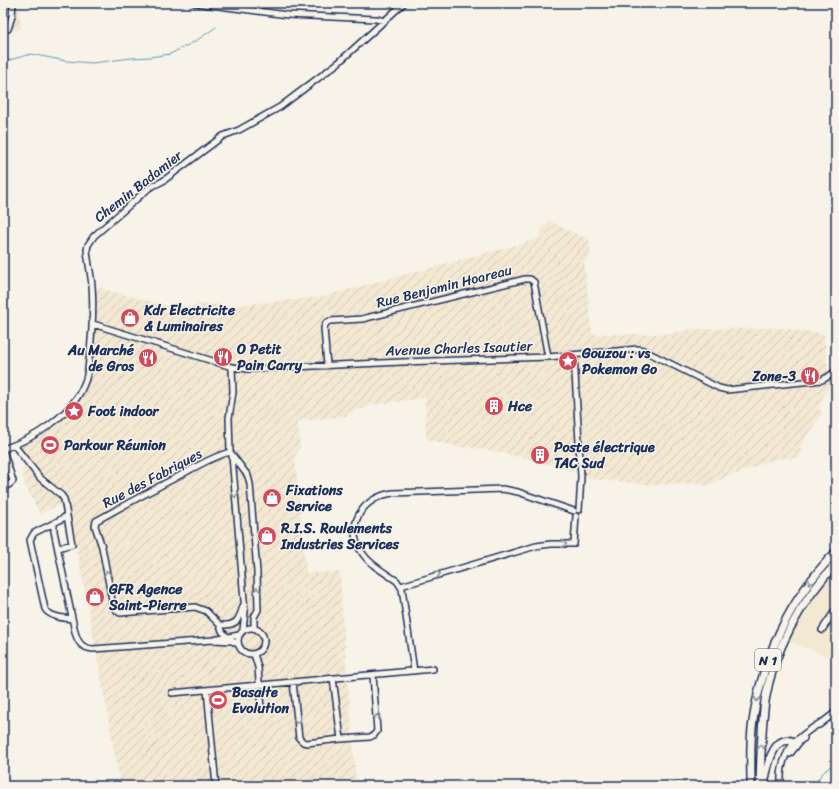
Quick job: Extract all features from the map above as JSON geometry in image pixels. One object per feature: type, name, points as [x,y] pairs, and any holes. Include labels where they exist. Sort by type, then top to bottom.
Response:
[{"type":"highway","name":"N 1","points":[[751,786],[752,730],[754,714],[760,685],[771,653],[783,624],[799,597],[818,572],[836,552]]},
{"type":"highway","name":"N 1","points":[[760,786],[761,736],[765,699],[774,667],[788,632],[813,590],[836,564]]},
{"type":"highway","points":[[795,620],[836,568]]},
{"type":"highway","points":[[764,786],[769,762],[776,747],[782,742],[794,742],[803,738]]},
{"type":"street","points":[[8,30],[12,16],[13,3]]},
{"type":"street","points":[[195,3],[288,15],[376,19],[385,21]]},
{"type":"street","name":"Chemin Badamier","points":[[3,488],[13,481],[3,449],[34,436],[48,426],[62,414],[78,396],[85,382],[93,324],[92,288],[87,250],[88,245],[94,236],[150,188],[163,181],[223,136],[240,130],[280,106],[338,63],[404,3]]},
{"type":"street","name":"Rue Benjamin Hoareau","points":[[327,366],[324,328],[326,323],[330,321],[362,319],[525,279],[530,279],[534,282],[548,357]]},
{"type":"street","name":"Avenue Charles Isautier","points":[[93,324],[232,367],[248,369],[574,356],[638,349],[643,350],[719,388],[727,390],[822,380],[836,371]]},
{"type":"street","points":[[401,586],[536,546],[551,544],[574,544],[576,512],[580,495],[581,476],[574,356]]},
{"type":"street","points":[[232,367],[233,392],[229,418],[245,612],[243,630]]},
{"type":"street","points":[[14,445],[40,478],[64,499],[72,544],[58,548]]},
{"type":"street","points":[[231,454],[248,476],[250,484],[258,610],[254,617],[254,628]]},
{"type":"street","name":"Rue des Fabriques","points":[[227,637],[222,631],[220,625],[206,611],[195,607],[120,613],[116,610],[113,606],[102,547],[95,524],[96,521],[205,462],[219,455],[231,454]]},
{"type":"street","points":[[414,671],[401,586],[397,581],[367,560],[358,546],[356,538],[356,522],[362,509],[368,503],[379,496],[393,493],[503,489],[518,492],[576,512]]},
{"type":"street","points":[[67,516],[34,533],[31,535],[30,540],[45,609],[48,613],[54,616],[72,619]]},
{"type":"street","points":[[54,523],[72,619],[78,642],[83,647],[88,649],[98,649],[213,640],[232,641],[238,644]]},
{"type":"street","points":[[220,625],[229,626],[234,624],[242,611],[244,602]]},
{"type":"street","points":[[822,630],[836,609]]},
{"type":"street","points":[[254,628],[263,636],[264,642],[261,649],[254,654],[246,653],[241,650],[238,644],[239,635],[243,630],[254,628]]},
{"type":"street","points":[[213,640],[239,635]]},
{"type":"street","points":[[254,654],[258,667],[261,710]]},
{"type":"street","points":[[172,693],[433,669]]},
{"type":"street","points":[[293,682],[299,738],[306,743],[341,740],[374,736],[377,731],[373,675]]},
{"type":"street","points":[[333,678],[341,740]]},
{"type":"street","points":[[207,690],[216,786]]},
{"type":"street","points":[[781,786],[783,766],[788,750],[794,742],[836,712]]},
{"type":"street","points":[[783,766],[792,750],[803,738],[822,722]]},
{"type":"shaded area","points":[[3,3],[18,3],[21,29],[3,32]]},
{"type":"shaded area","points":[[549,221],[589,240],[591,256],[584,262],[592,334],[669,334],[693,329],[781,328],[824,334],[828,372],[836,365],[836,391],[827,389],[818,408],[823,413],[801,444],[800,458],[777,459],[762,463],[745,471],[723,478],[707,486],[695,483],[656,485],[591,479],[576,472],[521,457],[481,449],[459,447],[426,439],[425,398],[370,405],[366,408],[350,412],[347,416],[298,421],[300,447],[295,457],[306,573],[340,572],[356,779],[289,786],[121,786],[68,501],[40,514],[25,485],[22,469],[26,466],[14,448],[37,438],[61,420],[76,405],[88,384],[93,354],[96,287],[167,306],[195,306],[202,303],[229,306],[321,297],[539,239],[542,229]]},
{"type":"shaded area","points":[[836,571],[836,659],[786,641],[820,589]]},
{"type":"shaded area","points":[[836,772],[836,786],[821,786],[833,774]]},
{"type":"waterway","points":[[3,60],[10,60],[31,54],[66,61],[93,63],[170,54],[196,41],[216,27]]},
{"type":"waterway","points":[[814,786],[823,773],[836,763]]},
{"type":"waterway","points":[[664,786],[680,781],[689,786]]},
{"type":"place","name":"Kdr Electricite & Luminaires","points":[[130,318]]},
{"type":"place","name":"O Petit Pain Carry","points":[[223,357]]},
{"type":"place","name":"Au Marché de Gros","points":[[148,358]]},
{"type":"place","name":"Gouzou : vs Pokemon Go","points":[[568,361]]},
{"type":"place","name":"Zone-3","points":[[810,376]]},
{"type":"place","name":"Hce","points":[[494,406]]},
{"type":"place","name":"Foot indoor","points":[[74,411]]},
{"type":"place","name":"Parkour Réunion","points":[[50,445]]},
{"type":"place","name":"Poste électrique TAC Sud","points":[[540,455]]},
{"type":"place","name":"Fixations Service","points":[[272,498]]},
{"type":"place","name":"R.I.S. Roulements Industries Services","points":[[267,536]]},
{"type":"place","name":"GFR Agence Saint-Pierre","points":[[95,597]]},
{"type":"place","name":"Basalte Evolution","points":[[218,700]]}]
